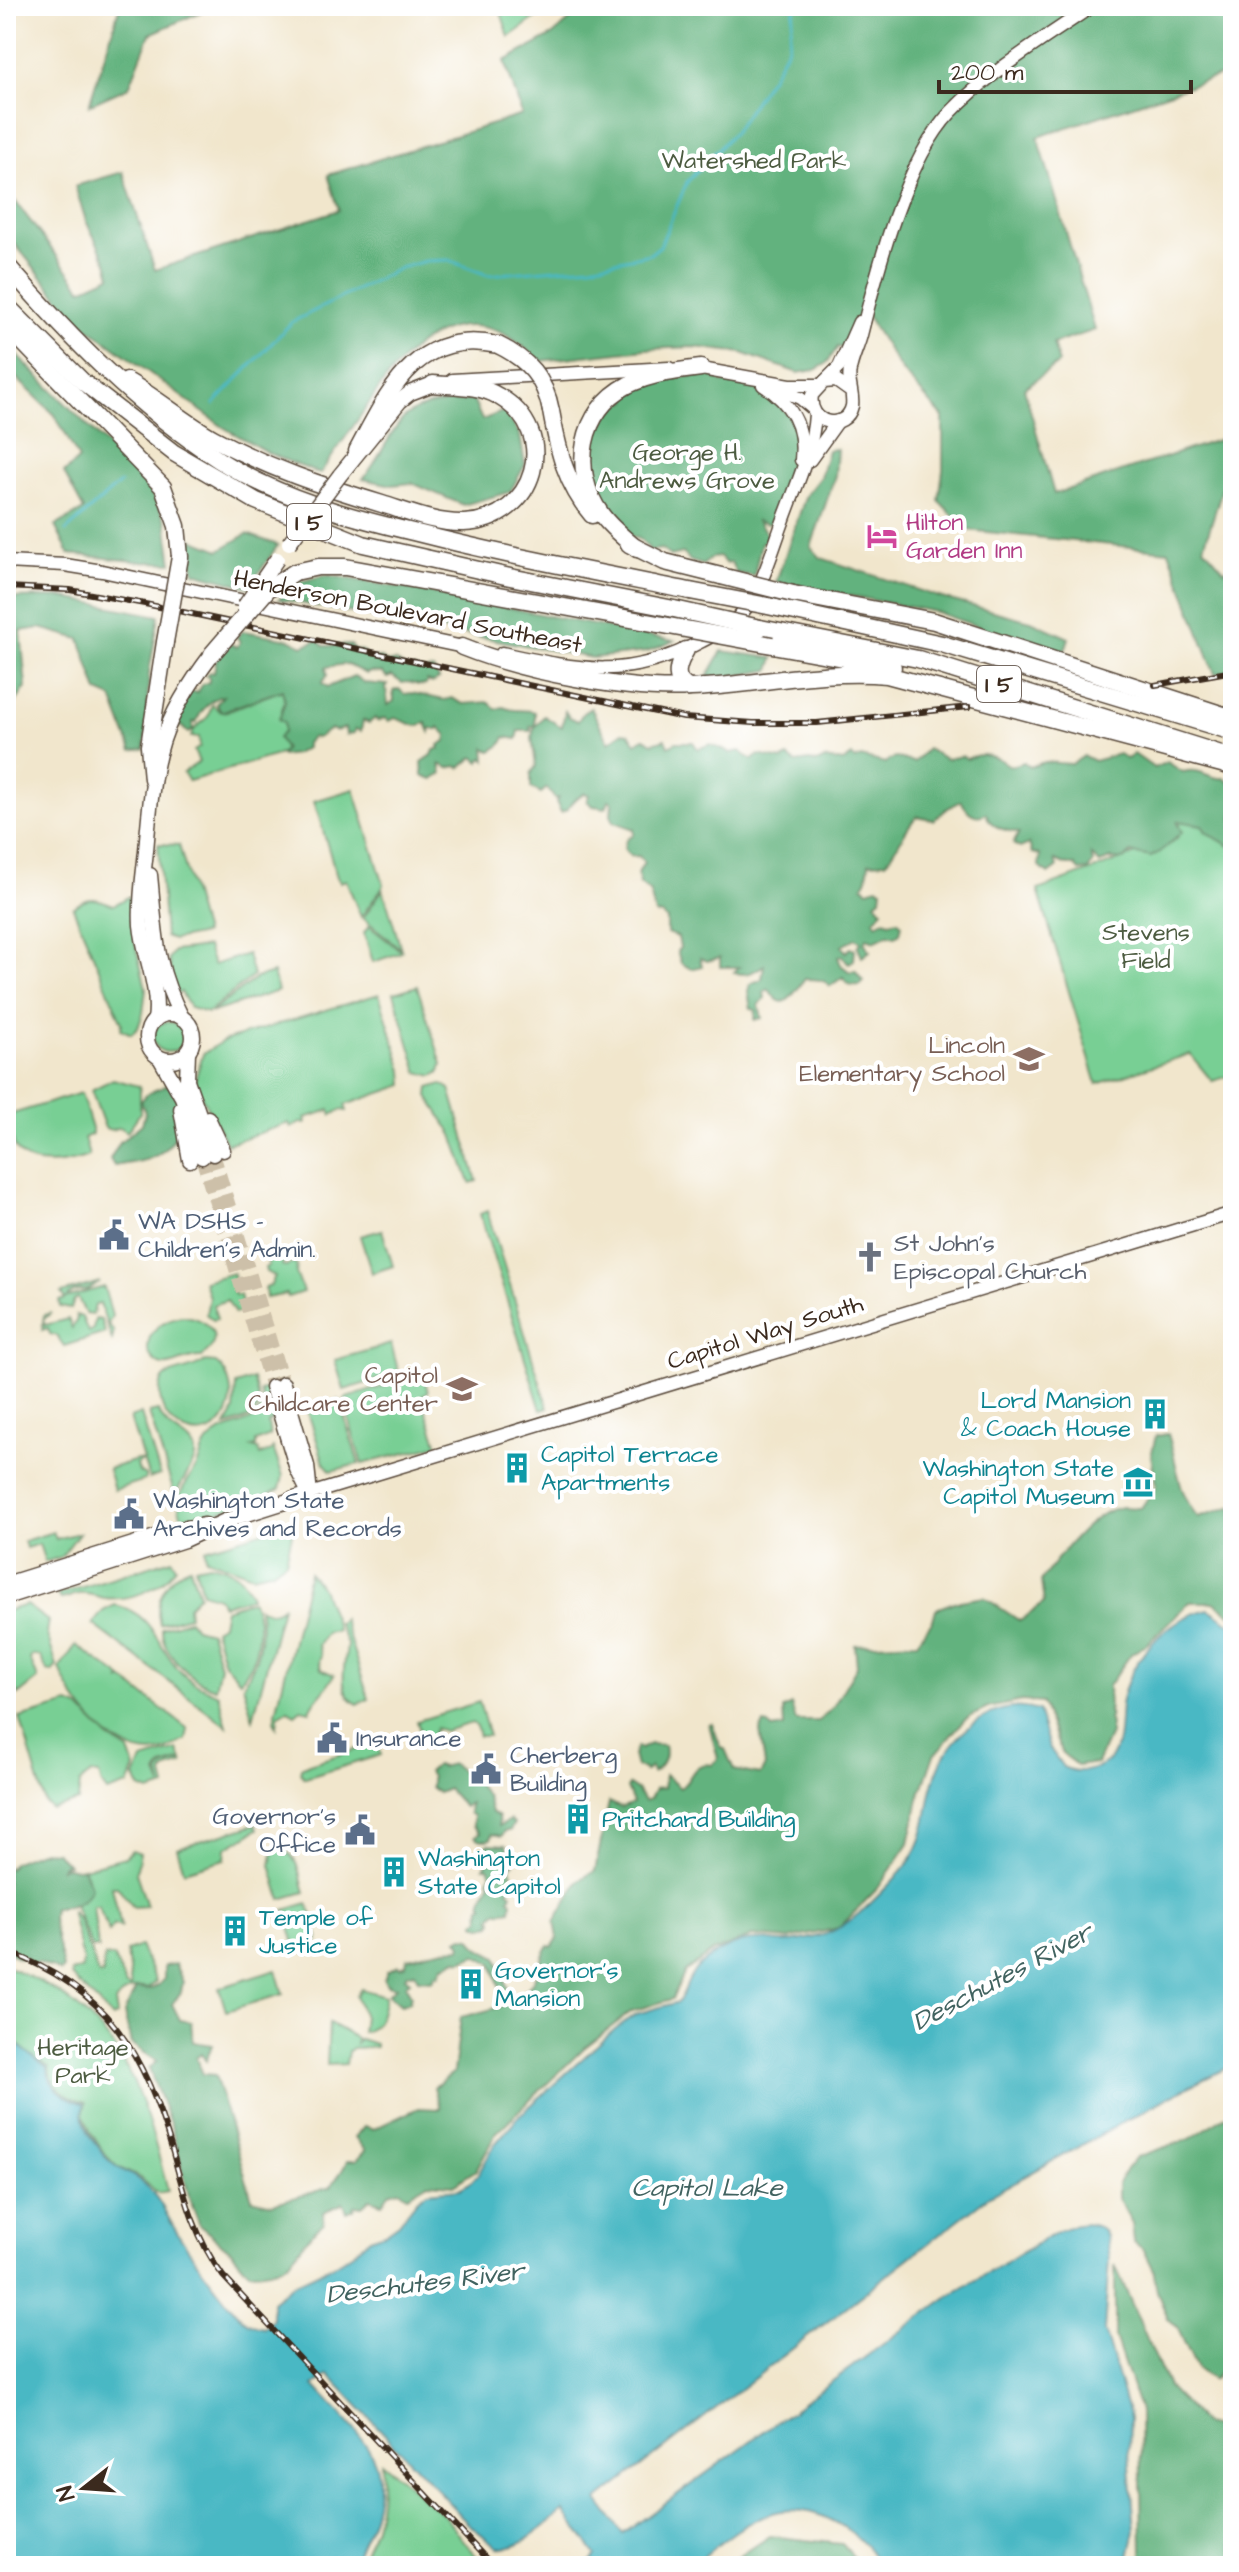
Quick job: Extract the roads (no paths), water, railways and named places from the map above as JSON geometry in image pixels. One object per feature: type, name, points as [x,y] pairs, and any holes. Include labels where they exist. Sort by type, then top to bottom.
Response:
[{"type":"highway","name":"I 5","points":[[6,264],[72,340],[146,408],[221,461],[292,497],[382,525],[472,547],[942,644],[1233,732]]},
{"type":"highway","name":"I 5","points":[[6,305],[95,392],[174,453],[256,501],[363,544],[510,577],[918,659],[1233,758]]},
{"type":"highway","points":[[6,325],[163,487],[177,526],[180,557],[149,746],[152,779]]},
{"type":"highway","points":[[357,451],[382,405],[405,372],[421,356],[451,343],[485,342],[498,345],[529,364],[548,396],[561,458],[578,497],[605,529],[637,549],[665,562],[793,594],[934,621],[1233,718]]},
{"type":"highway","points":[[103,367],[144,390],[210,436],[272,468],[430,519],[472,522],[503,511],[521,496],[534,466],[535,454],[527,425],[515,408],[490,392],[433,384]]},
{"type":"highway","points":[[637,549],[609,524],[592,500],[582,461],[586,432],[604,403],[620,390],[651,376],[701,368]]},
{"type":"highway","points":[[208,658],[268,589],[295,572],[318,567],[345,567],[892,666],[1131,742]]},
{"type":"highway","points":[[462,647],[515,665],[645,687],[689,688],[841,673],[887,675],[912,679],[1131,742],[1233,767]]},
{"type":"highway","points":[[686,650],[678,676],[680,683],[689,688]]},
{"type":"main road","points":[[744,376],[800,398],[826,421],[838,421],[851,409],[850,370],[865,312],[915,166],[930,139],[951,112],[985,83],[1092,6]]},
{"type":"main road","points":[[814,411],[812,395],[839,367],[865,312]]},
{"type":"main road","points":[[155,1020],[169,1014],[182,1018],[193,1035],[183,1087],[207,1155],[183,1087],[147,1043],[148,1031],[155,1020],[157,996],[144,950],[141,920],[152,779],[168,722],[178,701],[277,559],[357,451],[400,401],[410,393],[433,384],[457,379],[652,368],[701,368],[790,385],[836,381],[850,391]]},
{"type":"main road","points":[[763,385],[789,405],[798,423],[802,444],[798,479]]},
{"type":"main road","name":"Henderson Boulevard Southeast","points":[[6,562],[65,565],[102,571],[564,666],[598,670],[649,663],[686,650],[730,624],[745,609],[766,565],[813,440],[814,411]]},
{"type":"main road","name":"Henderson Boulevard Southeast","points":[[798,479],[838,421]]},
{"type":"main road","points":[[147,842],[157,955],[167,988],[182,1018]]},
{"type":"main road","points":[[160,1058],[173,1060],[188,1051]]},
{"type":"main road","name":"Capitol Way South","points":[[310,1494],[1233,1213]]},
{"type":"main road","points":[[6,1597],[184,1540],[225,1521],[310,1494],[307,1466],[277,1386]]},
{"type":"main road","points":[[6,1584],[181,1529],[225,1521]]},
{"type":"water","name":"Capitol Lake","points":[[1209,1609],[1233,1625],[1233,2065],[989,2196],[598,2500],[623,2534],[949,2296],[1058,2231],[1086,2224],[1102,2229],[1106,2236],[1109,2260],[1104,2331],[1130,2418],[1129,2452],[1135,2531],[1127,2566],[879,2566],[859,2539],[842,2526],[822,2516],[785,2510],[752,2521],[737,2531],[704,2556],[703,2566],[587,2566],[596,2555],[564,2511],[525,2541],[497,2547],[469,2524],[329,2375],[314,2385],[368,2448],[378,2475],[374,2513],[354,2566],[6,2566],[6,2036],[48,2068],[51,2081],[60,2091],[85,2104],[83,2116],[86,2128],[105,2156],[149,2188],[191,2254],[232,2308],[247,2322],[264,2328],[272,2320],[272,2301],[292,2285],[332,2266],[370,2238],[385,2233],[399,2223],[427,2192],[459,2189],[470,2183],[494,2145],[517,2118],[615,2029],[636,2014],[678,2002],[695,1971],[711,1957],[747,1941],[805,1940],[837,1929],[857,1915],[911,1858],[923,1832],[940,1765],[957,1739],[980,1719],[1008,1708],[1038,1711],[1049,1747],[1063,1767],[1090,1770],[1109,1760],[1119,1737],[1125,1689],[1140,1658],[1151,1644],[1178,1622]]},
{"type":"waterway","points":[[214,404],[292,322],[400,268],[426,261],[448,260],[488,275],[591,266],[650,254],[660,246],[687,182],[734,132],[775,71],[788,46],[795,6]]},
{"type":"waterway","points":[[66,531],[120,483]]},
{"type":"tunnel","points":[[213,1154],[283,1384]]},
{"type":"tunnel","points":[[202,1157],[272,1387]]},
{"type":"railway","points":[[6,587],[70,590],[150,605],[684,718],[753,723],[817,723],[969,707]]},
{"type":"railway","points":[[1155,685],[1233,671]]},
{"type":"railway","points":[[6,1951],[41,1966],[71,1984],[96,2005],[117,2029],[149,2085],[162,2117],[192,2217],[213,2262],[493,2566]]},
{"type":"place","name":"Hilton Garden Inn","points":[[882,536]]},
{"type":"place","name":"Lincoln Elementary School","points":[[1029,1059]]},
{"type":"place","name":"WA DSHS - Children's Admin.","points":[[114,1235]]},
{"type":"place","name":"St John's Episcopal Church","points":[[870,1257]]},
{"type":"place","name":"Capitol Childcare Center","points":[[462,1389]]},
{"type":"place","name":"Lord Mansion & Coach House","points":[[1155,1414]]},
{"type":"place","name":"Capitol Terrace Apartments","points":[[517,1468]]},
{"type":"place","name":"Washington State Capitol Museum","points":[[1138,1482]]},
{"type":"place","name":"Washington State Archives and Records","points":[[129,1514]]},
{"type":"place","name":"Insurance","points":[[332,1738]]},
{"type":"place","name":"Cherberg Building","points":[[486,1769]]},
{"type":"place","name":"Pritchard Building","points":[[578,1819]]},
{"type":"place","name":"Governor's Office","points":[[360,1830]]},
{"type":"place","name":"Washington State Capitol","points":[[394,1872]]},
{"type":"place","name":"Temple of Justice","points":[[235,1931]]},
{"type":"place","name":"Governor's Mansion","points":[[471,1984]]},
{"type":"park label","name":"Watershed Park","points":[[754,160]]},
{"type":"park label","name":"George H. Andrews Grove","points":[[687,466]]},
{"type":"park label","name":"Stevens Field","points":[[1146,946]]},
{"type":"park label","name":"Heritage Park","points":[[83,2061]]},
{"type":"water label","name":"Deschutes River","points":[[1002,1976]]},
{"type":"water label","name":"Deschutes River","points":[[425,2282]]}]
